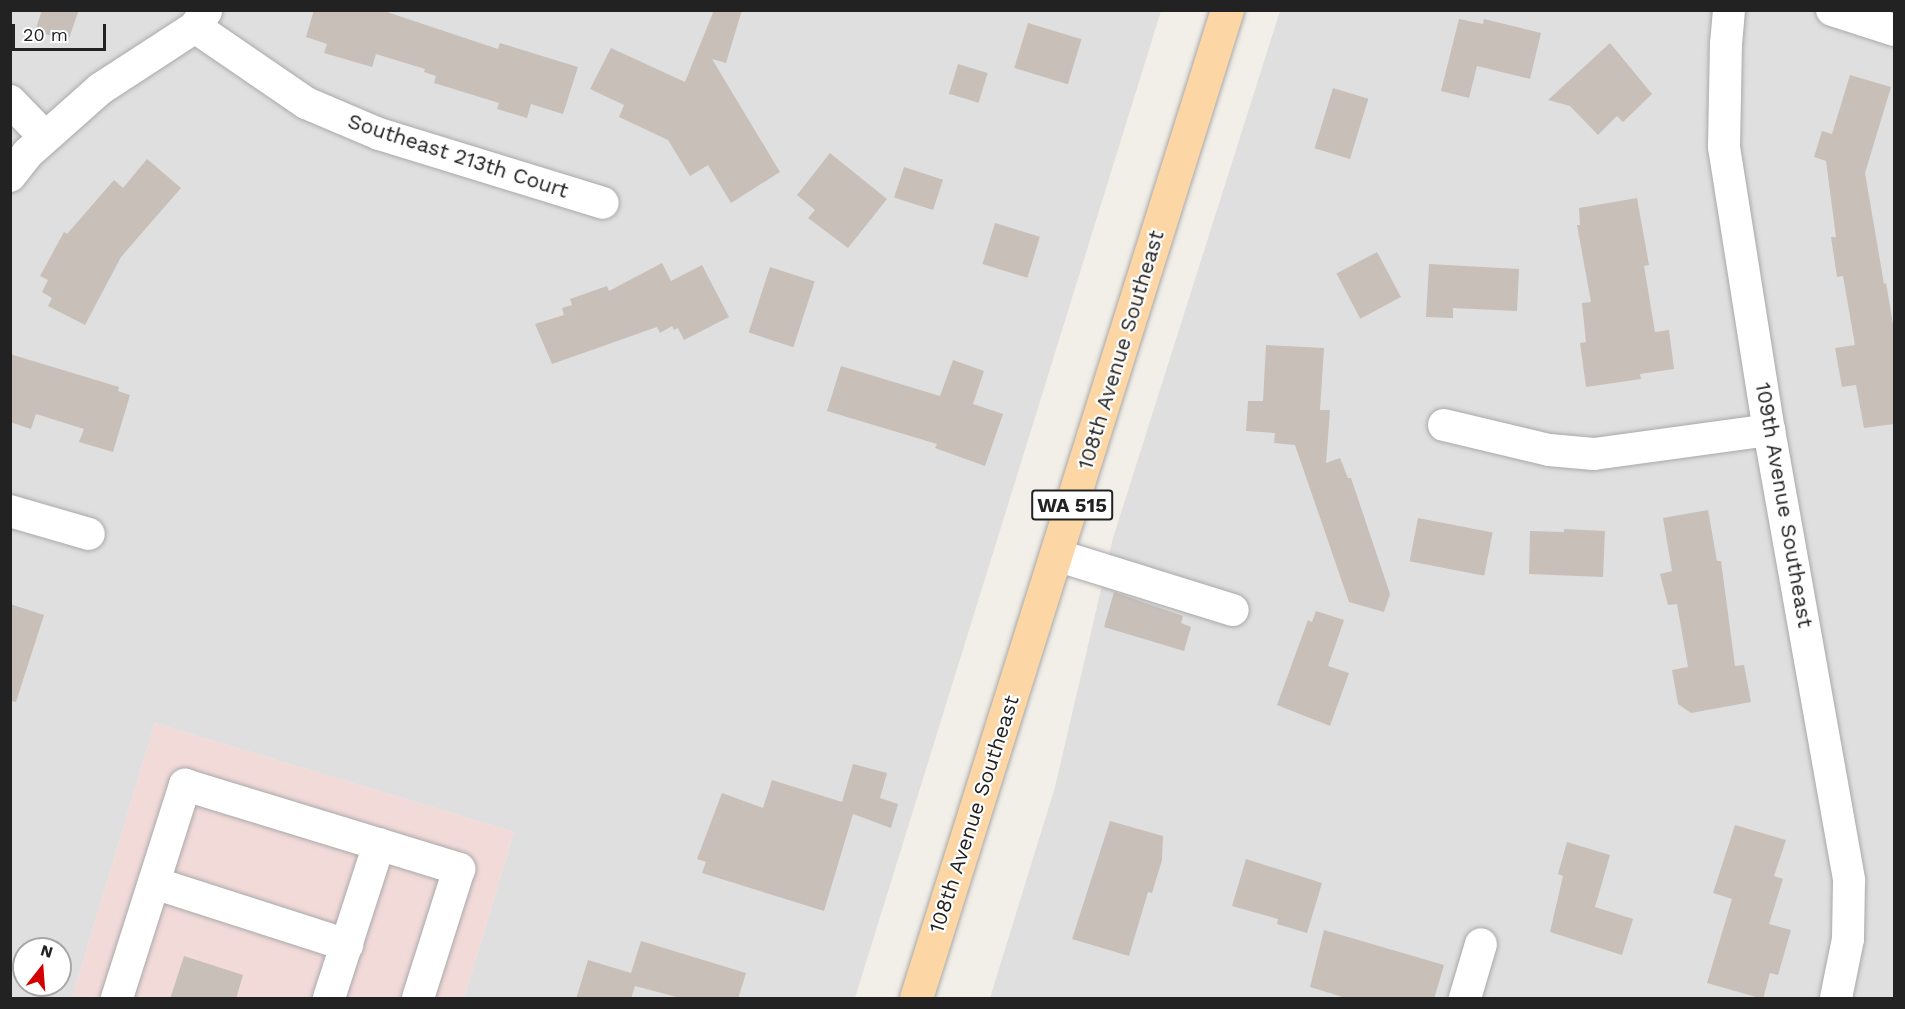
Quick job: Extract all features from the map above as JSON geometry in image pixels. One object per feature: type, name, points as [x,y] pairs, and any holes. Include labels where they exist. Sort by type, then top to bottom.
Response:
[{"type":"main road","name":"108th Avenue Southeast","points":[[916,999],[1227,10]]},
{"type":"street","name":"109th Avenue Southeast","points":[[1729,10],[1724,147],[1769,430],[1849,881],[1848,939],[1836,999]]},
{"type":"street","points":[[1832,10],[1894,30]]},
{"type":"street","points":[[10,176],[28,153],[100,89],[201,19]]},
{"type":"street","name":"Southeast 213th Court","points":[[201,19],[306,103],[368,130],[603,203]]},
{"type":"street","points":[[10,102],[45,137]]},
{"type":"street","points":[[1444,425],[1549,450],[1594,454],[1769,430]]},
{"type":"street","points":[[10,511],[89,534]]},
{"type":"street","points":[[1056,555],[1233,610]]},
{"type":"street","points":[[117,999],[185,785],[459,869],[418,999]]},
{"type":"street","points":[[329,999],[379,844]]},
{"type":"street","points":[[154,883],[347,945]]},
{"type":"street","points":[[1465,999],[1481,944]]},
{"type":"shaded area","points":[[10,11],[1161,11],[855,998],[464,998],[514,832],[155,723],[72,998],[11,998]]},
{"type":"shaded area","points":[[1280,11],[1894,11],[1894,998],[990,998],[1055,787],[1113,538]]},
{"type":"shaded area","points":[[155,723],[514,832],[464,998],[72,998]]},
{"type":"building","points":[[42,10],[79,10],[68,41],[35,31]]},
{"type":"building","points":[[314,10],[381,10],[498,49],[500,43],[578,67],[563,114],[531,104],[527,118],[497,109],[499,103],[434,83],[436,76],[424,72],[425,69],[376,54],[372,67],[324,53],[327,44],[306,37]]},
{"type":"building","points":[[714,10],[742,10],[726,63],[712,59],[780,172],[731,203],[708,165],[690,176],[668,140],[619,117],[624,105],[590,89],[611,48],[685,82]]},
{"type":"building","points":[[1459,19],[1483,24],[1484,19],[1541,33],[1530,79],[1477,66],[1469,98],[1441,91]]},
{"type":"building","points":[[1028,23],[1082,39],[1068,84],[1014,68]]},
{"type":"building","points":[[1610,43],[1652,94],[1623,122],[1617,116],[1598,135],[1570,106],[1548,100]]},
{"type":"building","points":[[958,64],[988,73],[979,103],[949,94]]},
{"type":"building","points":[[1850,75],[1891,87],[1865,173],[1894,330],[1894,424],[1864,428],[1856,385],[1842,387],[1835,348],[1855,345],[1843,276],[1837,277],[1831,237],[1836,237],[1826,161],[1814,157],[1822,131],[1832,134]]},
{"type":"building","points":[[1333,88],[1368,99],[1350,159],[1315,148]]},
{"type":"building","points":[[830,153],[887,199],[848,248],[808,218],[815,210],[797,195]]},
{"type":"building","points":[[147,159],[181,188],[121,257],[85,325],[48,306],[52,298],[42,292],[48,280],[40,276],[64,232],[67,234],[114,180],[123,188]]},
{"type":"building","points":[[904,167],[943,180],[933,210],[894,197]]},
{"type":"building","points":[[1637,198],[1649,265],[1644,266],[1655,332],[1669,330],[1674,369],[1640,374],[1641,379],[1586,387],[1580,343],[1586,342],[1582,303],[1591,302],[1577,225],[1580,225],[1579,208]]},
{"type":"building","points":[[995,223],[1040,237],[1027,278],[982,264]]},
{"type":"building","points":[[1377,252],[1401,297],[1360,319],[1336,274]]},
{"type":"building","points":[[662,263],[671,281],[702,265],[729,317],[684,340],[678,328],[674,330],[672,326],[660,333],[657,327],[552,364],[535,324],[564,315],[562,308],[572,305],[570,299],[607,286],[609,291]]},
{"type":"building","points":[[1429,264],[1519,269],[1517,311],[1453,308],[1453,318],[1426,317]]},
{"type":"building","points":[[770,267],[815,282],[793,347],[749,333]]},
{"type":"building","points":[[1266,345],[1324,348],[1320,410],[1330,410],[1326,463],[1340,458],[1348,478],[1351,478],[1390,594],[1384,612],[1349,602],[1295,445],[1274,443],[1275,433],[1246,431],[1248,401],[1263,401]]},
{"type":"building","points":[[10,354],[119,387],[118,391],[130,395],[113,452],[79,442],[84,429],[36,414],[31,429],[10,422]]},
{"type":"building","points":[[953,360],[984,371],[973,404],[1003,414],[985,466],[935,448],[937,444],[827,411],[841,366],[940,396]]},
{"type":"building","points":[[1708,510],[1717,561],[1721,561],[1735,666],[1744,665],[1751,702],[1691,713],[1678,704],[1672,670],[1688,667],[1677,604],[1668,605],[1660,574],[1672,571],[1663,518]]},
{"type":"building","points":[[1418,518],[1493,533],[1484,576],[1410,561]]},
{"type":"building","points":[[1564,529],[1605,531],[1603,577],[1529,574],[1530,531],[1564,532]]},
{"type":"building","points":[[1114,592],[1183,616],[1181,623],[1191,627],[1184,651],[1104,627]]},
{"type":"building","points":[[10,604],[44,615],[16,702],[10,701]]},
{"type":"building","points":[[1316,611],[1344,620],[1328,666],[1349,673],[1330,726],[1277,705],[1308,620],[1312,622]]},
{"type":"building","points":[[853,764],[887,773],[880,798],[898,804],[891,828],[853,814],[824,911],[702,873],[706,862],[697,859],[722,793],[763,808],[772,780],[842,802]]},
{"type":"building","points":[[1110,821],[1163,836],[1162,860],[1152,893],[1148,892],[1129,956],[1072,939]]},
{"type":"building","points":[[1735,825],[1786,840],[1774,876],[1783,879],[1769,924],[1791,930],[1778,975],[1770,973],[1763,999],[1707,983],[1732,899],[1713,893]]},
{"type":"building","points":[[1567,842],[1610,855],[1595,907],[1633,919],[1622,955],[1550,932],[1563,876],[1558,874]]},
{"type":"building","points":[[1246,859],[1322,883],[1307,933],[1277,924],[1278,919],[1232,906]]},
{"type":"building","points":[[1324,930],[1444,965],[1434,999],[1349,999],[1310,987]]},
{"type":"building","points":[[641,941],[746,973],[738,999],[684,999],[635,986],[631,999],[576,999],[588,960],[631,973]]},
{"type":"building","points":[[184,956],[243,975],[236,999],[170,999]]}]
